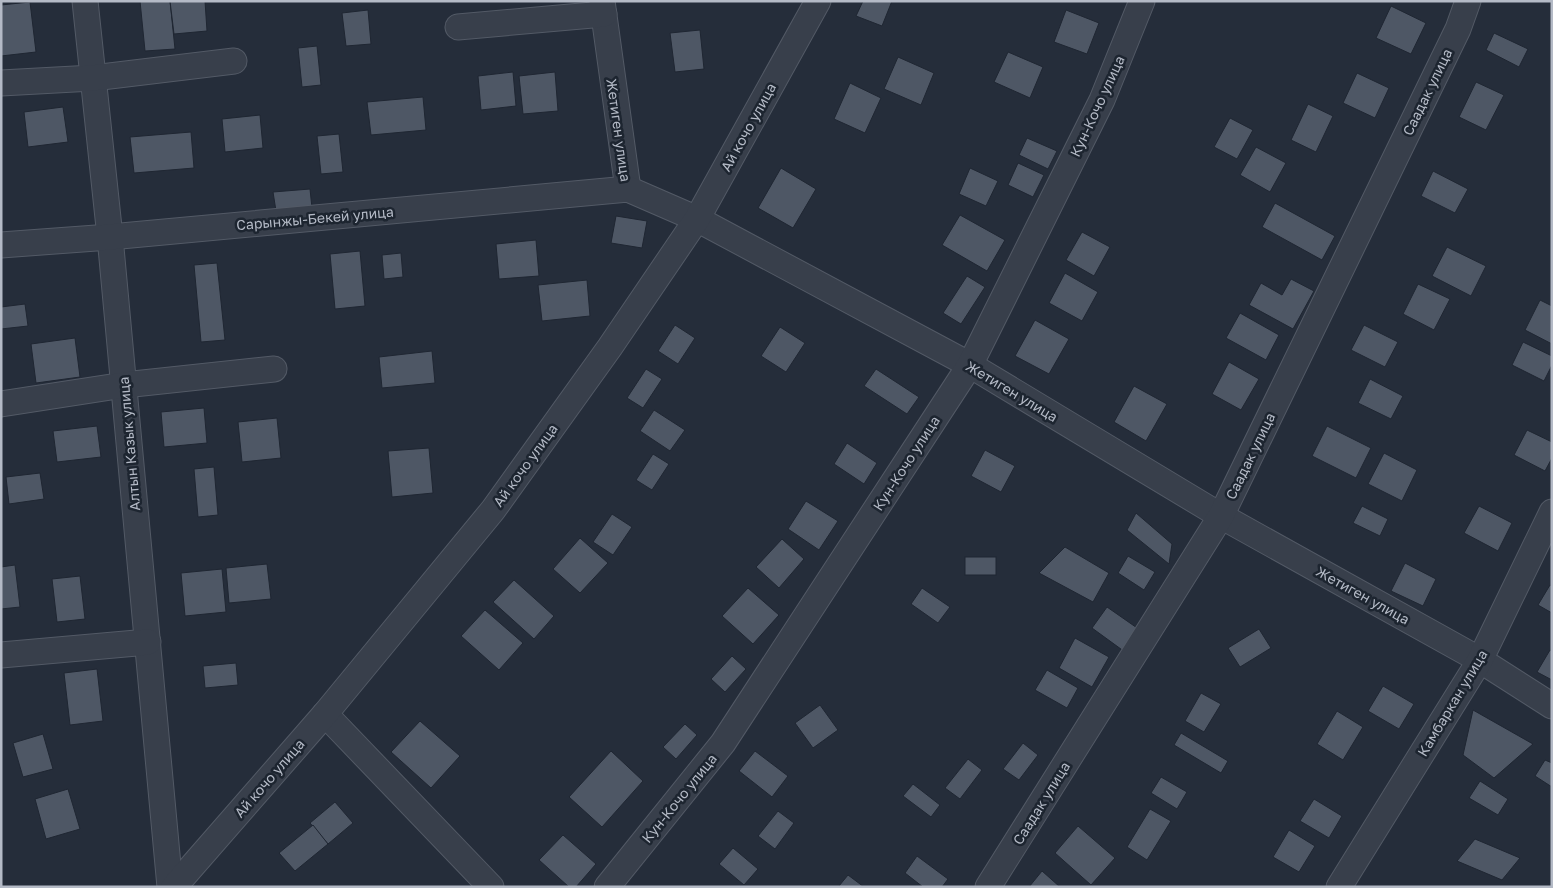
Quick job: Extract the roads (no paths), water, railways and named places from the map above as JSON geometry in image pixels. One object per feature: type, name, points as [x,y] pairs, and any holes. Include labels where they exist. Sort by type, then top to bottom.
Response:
[{"type":"street","name":"Алтын Казык улица","points":[[85,1],[110,237],[170,887]]},
{"type":"street","name":"Ай кочо улица","points":[[174,887],[325,714],[494,510],[610,347],[697,219],[818,1]]},
{"type":"street","name":"Кун-Кочо улица","points":[[607,887],[723,743],[970,365],[1102,100],[1142,1]]},
{"type":"street","name":"Саадак улица","points":[[988,887],[1221,516],[1458,29],[1468,1]]},
{"type":"street","points":[[458,27],[603,8]]},
{"type":"street","name":"Жетиген улица","points":[[603,8],[628,189],[697,219],[970,365],[1221,516],[1480,660],[1552,706]]},
{"type":"street","points":[[1,83],[93,78],[234,60]]},
{"type":"street","name":"Сарынжы-Бекей улица","points":[[1,245],[110,237],[628,189]]},
{"type":"street","points":[[1,404],[124,385],[274,369]]},
{"type":"street","name":"Камбаркан улица","points":[[1338,887],[1480,660],[1552,512]]},
{"type":"street","points":[[1,655],[148,642]]},
{"type":"street","points":[[325,714],[491,887]]}]
